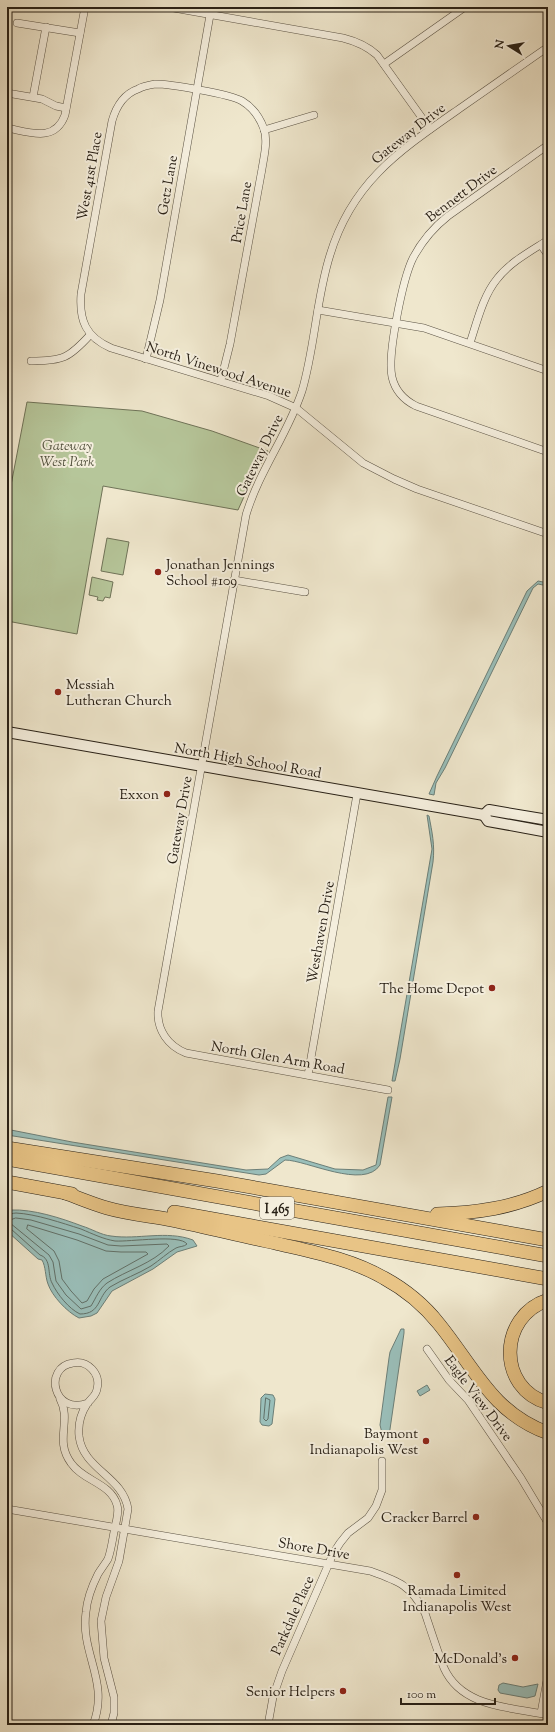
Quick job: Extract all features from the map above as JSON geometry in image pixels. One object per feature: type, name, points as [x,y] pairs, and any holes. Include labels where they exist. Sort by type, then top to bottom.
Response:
[{"type":"highway","points":[[7,1148],[217,1181],[548,1240]]},
{"type":"highway","name":"I 465","points":[[7,1159],[548,1256]]},
{"type":"highway","name":"I 465","points":[[7,1182],[548,1279]]},
{"type":"highway","points":[[383,1210],[434,1214],[479,1212],[522,1202],[548,1191]]},
{"type":"highway","points":[[65,1193],[107,1208],[173,1220],[323,1254],[374,1272],[410,1294],[428,1310],[489,1392],[504,1408],[523,1421],[548,1433]]},
{"type":"highway","points":[[548,1300],[529,1310],[518,1322],[512,1337],[510,1353],[513,1369],[523,1387],[535,1398],[548,1404]]},
{"type":"street","points":[[7,128],[44,134],[53,131],[62,124],[85,7]]},
{"type":"street","points":[[168,7],[343,38],[366,47],[374,52],[384,64],[430,129]]},
{"type":"street","points":[[384,64],[465,7]]},
{"type":"street","name":"Getz Lane","points":[[146,359],[160,300],[210,15]]},
{"type":"street","points":[[17,23],[80,33]]},
{"type":"street","points":[[33,97],[46,28]]},
{"type":"street","name":"Gateway Drive","points":[[167,1041],[160,1028],[158,1011],[246,514],[252,495],[296,408],[305,378],[330,255],[342,224],[357,198],[368,182],[386,163],[430,129],[547,51]]},
{"type":"street","name":"West 41st Place","points":[[90,335],[82,317],[81,294],[112,121],[116,109],[131,92],[150,85],[196,90]]},
{"type":"street","name":"Price Lane","points":[[196,90],[228,96],[243,102],[256,114],[264,130],[266,143],[230,344],[221,380]]},
{"type":"street","points":[[7,93],[45,100],[56,106],[66,108]]},
{"type":"street","points":[[264,130],[314,115]]},
{"type":"street","name":"Bennett Drive","points":[[548,145],[452,212],[422,243],[408,270],[404,282],[390,369],[394,383],[406,400],[421,408],[548,452]]},
{"type":"street","points":[[470,343],[486,298],[494,282],[506,269],[548,240]]},
{"type":"street","points":[[541,245],[548,255]]},
{"type":"street","points":[[318,310],[432,330],[548,371]]},
{"type":"street","points":[[31,361],[50,361],[61,358],[74,352],[90,335]]},
{"type":"street","name":"North Vinewood Avenue","points":[[90,335],[107,346],[269,396],[296,408],[363,463],[398,481],[417,489],[548,534]]},
{"type":"street","points":[[234,580],[305,592]]},
{"type":"street","name":"North High School Road","points":[[7,732],[484,815],[488,821],[548,832]]},
{"type":"street","name":"Westhaven Drive","points":[[308,1075],[357,794]]},
{"type":"street","name":"North High School Road","points":[[484,815],[489,810],[548,820]]},
{"type":"street","name":"North Glen Arm Road","points":[[167,1041],[176,1048],[188,1054],[388,1090]]},
{"type":"street","name":"Eagle View Drive","points":[[427,1349],[449,1380],[468,1400],[522,1478],[548,1523]]},
{"type":"street","points":[[93,1725],[98,1705],[98,1686],[96,1670],[87,1642],[85,1625],[86,1610],[95,1580],[109,1556],[118,1510],[114,1497],[108,1490],[78,1471],[66,1455],[62,1438],[65,1416],[63,1406],[55,1386],[58,1372],[68,1364],[82,1363],[93,1370],[98,1381],[96,1394],[88,1403],[82,1414],[79,1426],[81,1445],[92,1463],[117,1485],[124,1495],[128,1509],[119,1561],[106,1597],[102,1621],[104,1658],[114,1698],[114,1713],[111,1725]]},
{"type":"street","points":[[60,1398],[64,1402],[73,1406],[88,1403]]},
{"type":"street","name":"Parkdale Place","points":[[268,1725],[273,1697],[280,1675],[329,1564],[340,1543],[348,1533],[368,1518],[376,1506],[382,1490],[382,1461]]},
{"type":"street","name":"Shore Drive","points":[[7,1509],[382,1574],[399,1582],[418,1600],[426,1613],[444,1668],[453,1682],[464,1692],[487,1703],[545,1714]]},
{"type":"street","points":[[545,1714],[548,1675]]},
{"type":"green space","name":"Gateway West Park","points":[[27,402],[142,411],[212,431],[268,451],[251,481],[238,510],[103,486],[77,634],[7,621],[7,506]]},
{"type":"green space","points":[[107,538],[129,542],[123,575],[101,571]]},
{"type":"green space","points":[[92,577],[113,582],[110,598],[105,597],[103,601],[97,600],[98,597],[89,595]]},
{"type":"water","points":[[538,581],[548,583],[548,586],[538,584],[533,588],[445,768],[436,783],[434,795],[429,794],[527,591]]},
{"type":"water","points":[[427,815],[429,816],[433,839],[433,862],[400,1059],[395,1081],[392,1081],[432,849]]},
{"type":"water","points":[[388,1097],[392,1097],[380,1165],[372,1172],[361,1175],[334,1172],[285,1160],[266,1174],[259,1175],[7,1135],[7,1130],[11,1130],[72,1142],[246,1170],[268,1169],[280,1158],[288,1155],[335,1169],[363,1170],[376,1165]]},
{"type":"water","points":[[11,1210],[28,1211],[47,1215],[107,1235],[121,1237],[162,1235],[183,1237],[193,1240],[197,1246],[177,1252],[153,1269],[112,1291],[97,1313],[91,1316],[79,1318],[65,1308],[53,1294],[46,1278],[42,1260],[38,1259],[8,1232],[7,1213]]},
{"type":"water","points":[[401,1329],[404,1329],[404,1333],[389,1436],[382,1433],[380,1425],[390,1352]]},
{"type":"water","points":[[427,1385],[430,1390],[420,1396],[417,1391]]},
{"type":"water","points":[[265,1394],[273,1395],[275,1399],[272,1424],[269,1426],[262,1425],[260,1422],[261,1398]]},
{"type":"water","points":[[503,1683],[523,1687],[538,1684],[535,1696],[527,1698],[500,1693],[498,1690],[499,1685]]},
{"type":"place","name":"Jonathan Jennings School #109","points":[[158,572]]},
{"type":"place","name":"Messiah Lutheran Church","points":[[58,692]]},
{"type":"place","name":"Exxon","points":[[167,794]]},
{"type":"place","name":"The Home Depot","points":[[492,988]]},
{"type":"place","name":"Baymont Indianapolis West","points":[[426,1441]]},
{"type":"place","name":"Cracker Barrel","points":[[476,1517]]},
{"type":"place","name":"Ramada Limited Indianapolis West","points":[[457,1575]]},
{"type":"place","name":"McDonald's","points":[[515,1658]]},
{"type":"place","name":"Senior Helpers","points":[[343,1691]]}]
